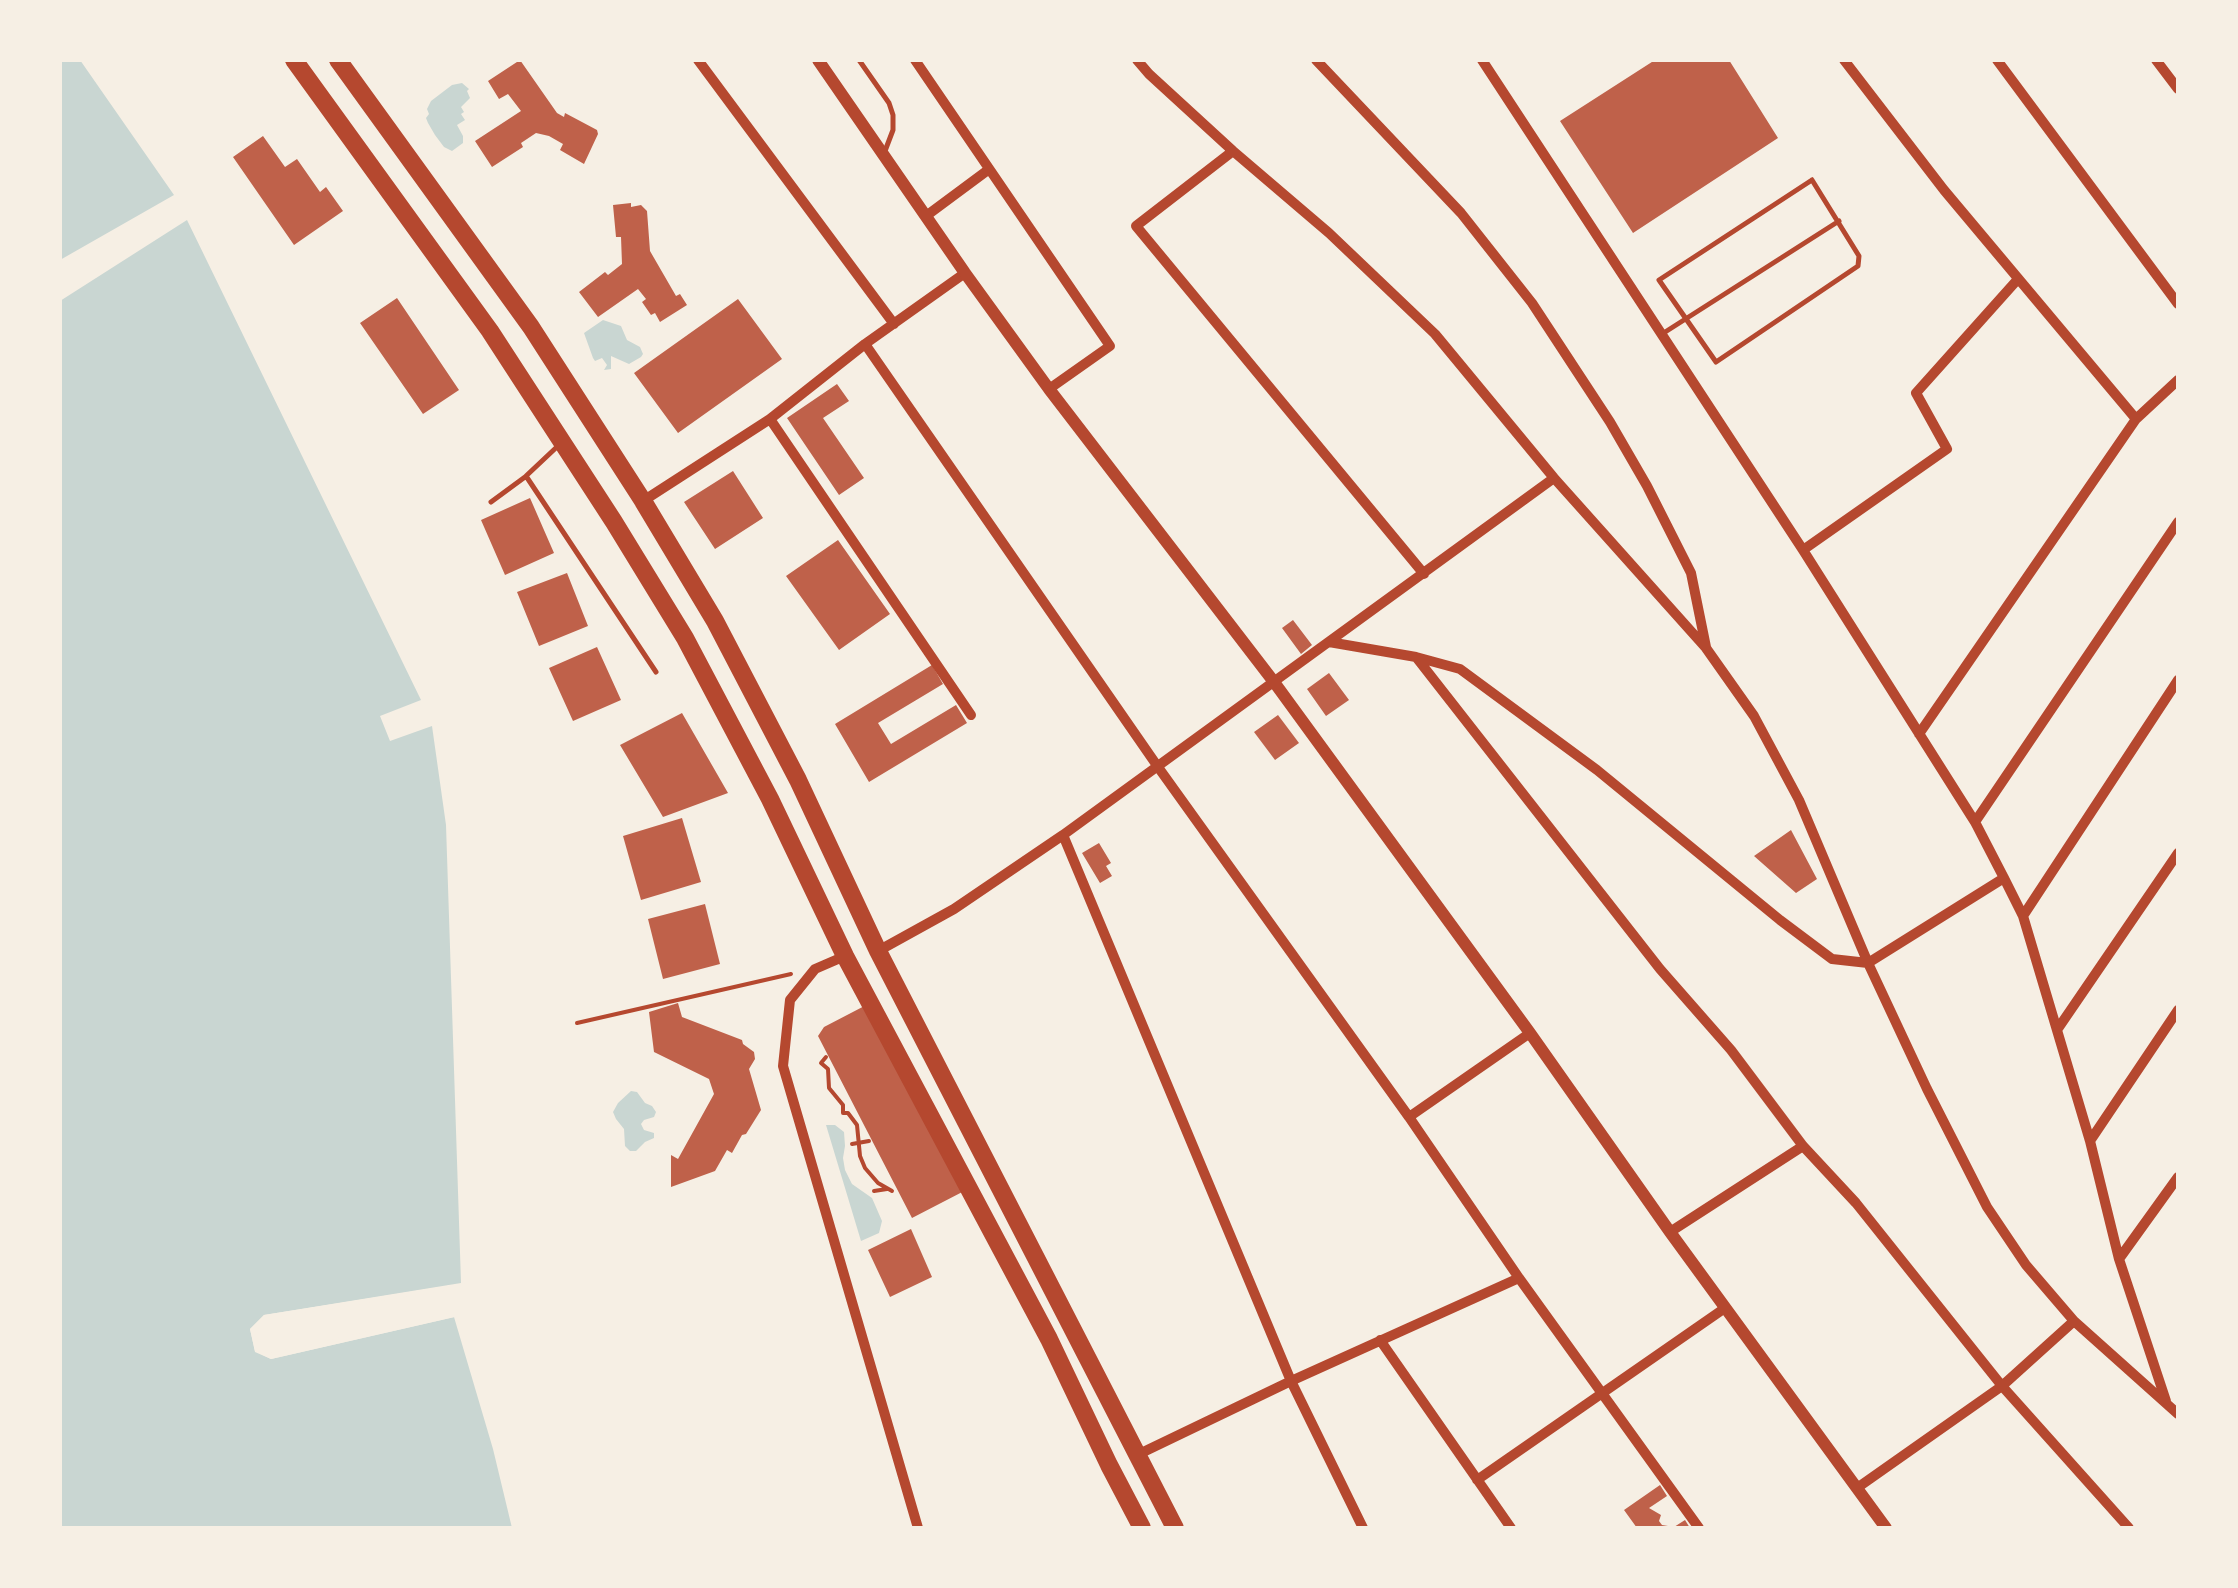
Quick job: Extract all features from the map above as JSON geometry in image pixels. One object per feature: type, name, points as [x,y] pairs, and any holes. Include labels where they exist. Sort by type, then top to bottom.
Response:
[{"type":"main road","points":[[294,60],[490,331],[685,638],[770,799],[845,956],[1049,1338],[1142,1528]]},
{"type":"main road","points":[[338,60],[531,327],[715,622],[780,745],[878,950],[1175,1528]]},
{"type":"street","points":[[698,60],[894,324]]},
{"type":"street","points":[[818,60],[965,273],[1274,682],[1886,1528]]},
{"type":"street","points":[[915,60],[1110,346],[1050,389]]},
{"type":"street","points":[[1137,60],[1436,334],[1554,478],[1706,648],[1754,716],[1799,800],[1868,963],[1987,1207],[2026,1265],[2074,1321],[2178,1414]]},
{"type":"street","points":[[1316,60],[1461,213],[1532,302],[1610,422],[1692,573],[1706,648]]},
{"type":"street","points":[[1482,60],[1804,550],[1975,822],[2004,878],[2023,916],[2090,1141],[2120,1259],[2168,1404]]},
{"type":"street","points":[[1844,60],[1944,190],[2136,419]]},
{"type":"street","points":[[1998,60],[2178,304]]},
{"type":"street","points":[[2156,60],[2178,89]]},
{"type":"street","points":[[1233,152],[1136,226],[1424,574]]},
{"type":"street","points":[[926,216],[988,170]]},
{"type":"street","points":[[642,502],[770,419],[865,344],[965,273]]},
{"type":"street","points":[[1804,550],[1947,449],[1916,392],[2018,280]]},
{"type":"street","points":[[865,344],[1158,767],[1699,1528]]},
{"type":"street","points":[[1919,734],[2136,419],[2178,380]]},
{"type":"street","points":[[770,419],[972,715]]},
{"type":"street","points":[[878,950],[954,908],[1063,835],[1554,478]]},
{"type":"street","points":[[1975,822],[2178,522]]},
{"type":"street","points":[[1329,642],[1460,668],[1597,770],[1832,959],[1868,963],[2004,878]]},
{"type":"street","points":[[1416,657],[1804,1146],[1856,1204],[2002,1386],[2130,1528]]},
{"type":"street","points":[[2023,916],[2178,680]]},
{"type":"street","points":[[1063,835],[1291,1382],[1363,1528]]},
{"type":"street","points":[[2057,1030],[2178,853]]},
{"type":"street","points":[[845,956],[815,968],[790,1000],[782,1066],[918,1528]]},
{"type":"street","points":[[2090,1141],[2178,1010]]},
{"type":"street","points":[[1409,1117],[1530,1034]]},
{"type":"street","points":[[1670,1232],[1804,1146]]},
{"type":"street","points":[[2120,1259],[2178,1176]]},
{"type":"street","points":[[1138,1455],[1519,1278]]},
{"type":"street","points":[[1478,1480],[1725,1308]]},
{"type":"street","points":[[1857,1488],[2002,1386],[2074,1321]]},
{"type":"street","points":[[1380,1340],[1511,1528]]},
{"type":"lane","points":[[859,60],[889,103],[893,130],[884,155]]},
{"type":"lane","points":[[1812,180],[1839,222],[1859,256],[1858,266],[1716,362],[1659,280],[1812,180]]},
{"type":"lane","points":[[1662,334],[1839,222]]},
{"type":"lane","points":[[491,502],[562,442]]},
{"type":"lane","points":[[526,476],[656,672]]},
{"type":"path","points":[[578,1023],[815,968]]},
{"type":"path","points":[[826,1057],[822,1064],[828,1070],[830,1090],[857,1125],[865,1168],[878,1184],[889,1190],[874,1191]]},
{"type":"path","points":[[852,1144],[869,1141]]},
{"type":"shaded area","points":[[60,60],[80,60],[174,195],[60,260]]},
{"type":"shaded area","points":[[462,83],[469,89],[470,98],[461,107],[465,120],[457,125],[463,143],[452,151],[435,135],[426,118],[427,109],[431,101],[452,85]]},
{"type":"shaded area","points":[[187,220],[421,700],[380,716],[390,741],[432,726],[446,825],[461,1283],[264,1315],[250,1329],[255,1351],[271,1359],[454,1317],[512,1528],[60,1528],[60,301]]},
{"type":"shaded area","points":[[603,320],[621,326],[627,340],[640,347],[641,357],[629,364],[611,356],[611,369],[604,370],[607,365],[602,358],[595,361],[584,333]]},
{"type":"shaded area","points":[[631,1091],[637,1092],[656,1112],[641,1124],[644,1130],[654,1133],[654,1138],[636,1151],[625,1146],[624,1129],[613,1112]]},
{"type":"shaded area","points":[[826,1125],[835,1125],[844,1132],[845,1170],[852,1184],[872,1198],[882,1221],[879,1233],[861,1241]]},
{"type":"pier","points":[[466,1283],[462,1288],[267,1319],[256,1331],[259,1348],[272,1353],[453,1312],[459,1316],[271,1359],[255,1352],[250,1329],[264,1315]]},
{"type":"building","points":[[520,60],[557,113],[564,117],[565,113],[597,130],[584,164],[560,150],[563,144],[536,133],[521,143],[523,147],[492,167],[475,141],[521,111],[508,94],[499,99],[488,81]]},
{"type":"building","points":[[1655,60],[1729,60],[1778,138],[1633,233],[1560,121]]},
{"type":"building","points":[[263,136],[285,167],[297,159],[320,192],[326,187],[343,211],[294,245],[233,157]]},
{"type":"building","points":[[631,203],[631,207],[641,205],[647,211],[650,251],[676,296],[680,294],[687,305],[660,322],[642,302],[646,299],[638,289],[598,317],[579,292],[622,264],[621,237],[616,237],[613,205]]},
{"type":"building","points":[[397,298],[459,390],[423,414],[360,323]]},
{"type":"building","points":[[738,299],[782,359],[678,433],[634,373]]},
{"type":"building","points":[[837,384],[849,401],[823,418],[864,478],[839,495],[787,418]]},
{"type":"building","points":[[733,471],[763,518],[715,549],[684,502]]},
{"type":"building","points":[[530,498],[554,553],[505,575],[481,520]]},
{"type":"building","points":[[838,540],[890,614],[839,650],[786,576]]},
{"type":"building","points":[[567,573],[588,626],[539,646],[517,592]]},
{"type":"building","points":[[1293,620],[1312,645],[1301,654],[1282,628]]},
{"type":"building","points":[[597,647],[621,700],[573,721],[549,668]]},
{"type":"building","points":[[932,665],[943,684],[878,723],[891,744],[956,705],[967,723],[869,782],[835,724]]},
{"type":"building","points":[[1329,673],[1349,700],[1326,716],[1307,689]]},
{"type":"building","points":[[682,713],[728,793],[663,817],[620,745]]},
{"type":"building","points":[[1278,715],[1299,743],[1275,760],[1254,732]]},
{"type":"building","points":[[682,818],[701,882],[641,900],[623,836]]},
{"type":"building","points":[[1791,830],[1817,879],[1796,893],[1754,856]]},
{"type":"building","points":[[1099,843],[1111,863],[1106,866],[1112,876],[1100,883],[1082,853]]},
{"type":"building","points":[[705,904],[720,964],[663,979],[648,919]]},
{"type":"building","points":[[874,1001],[970,1188],[912,1218],[818,1036],[824,1027]]},
{"type":"building","points":[[678,1003],[682,1017],[742,1040],[754,1052],[749,1069],[761,1110],[732,1153],[727,1150],[715,1171],[671,1187],[671,1155],[678,1159],[714,1094],[709,1079],[654,1052],[649,1012]]},
{"type":"building","points":[[911,1229],[932,1277],[890,1297],[868,1250]]},
{"type":"building","points":[[1660,1485],[1667,1496],[1649,1508],[1661,1515],[1662,1525],[1674,1527],[1685,1520],[1690,1528],[1637,1528],[1624,1510]]}]
